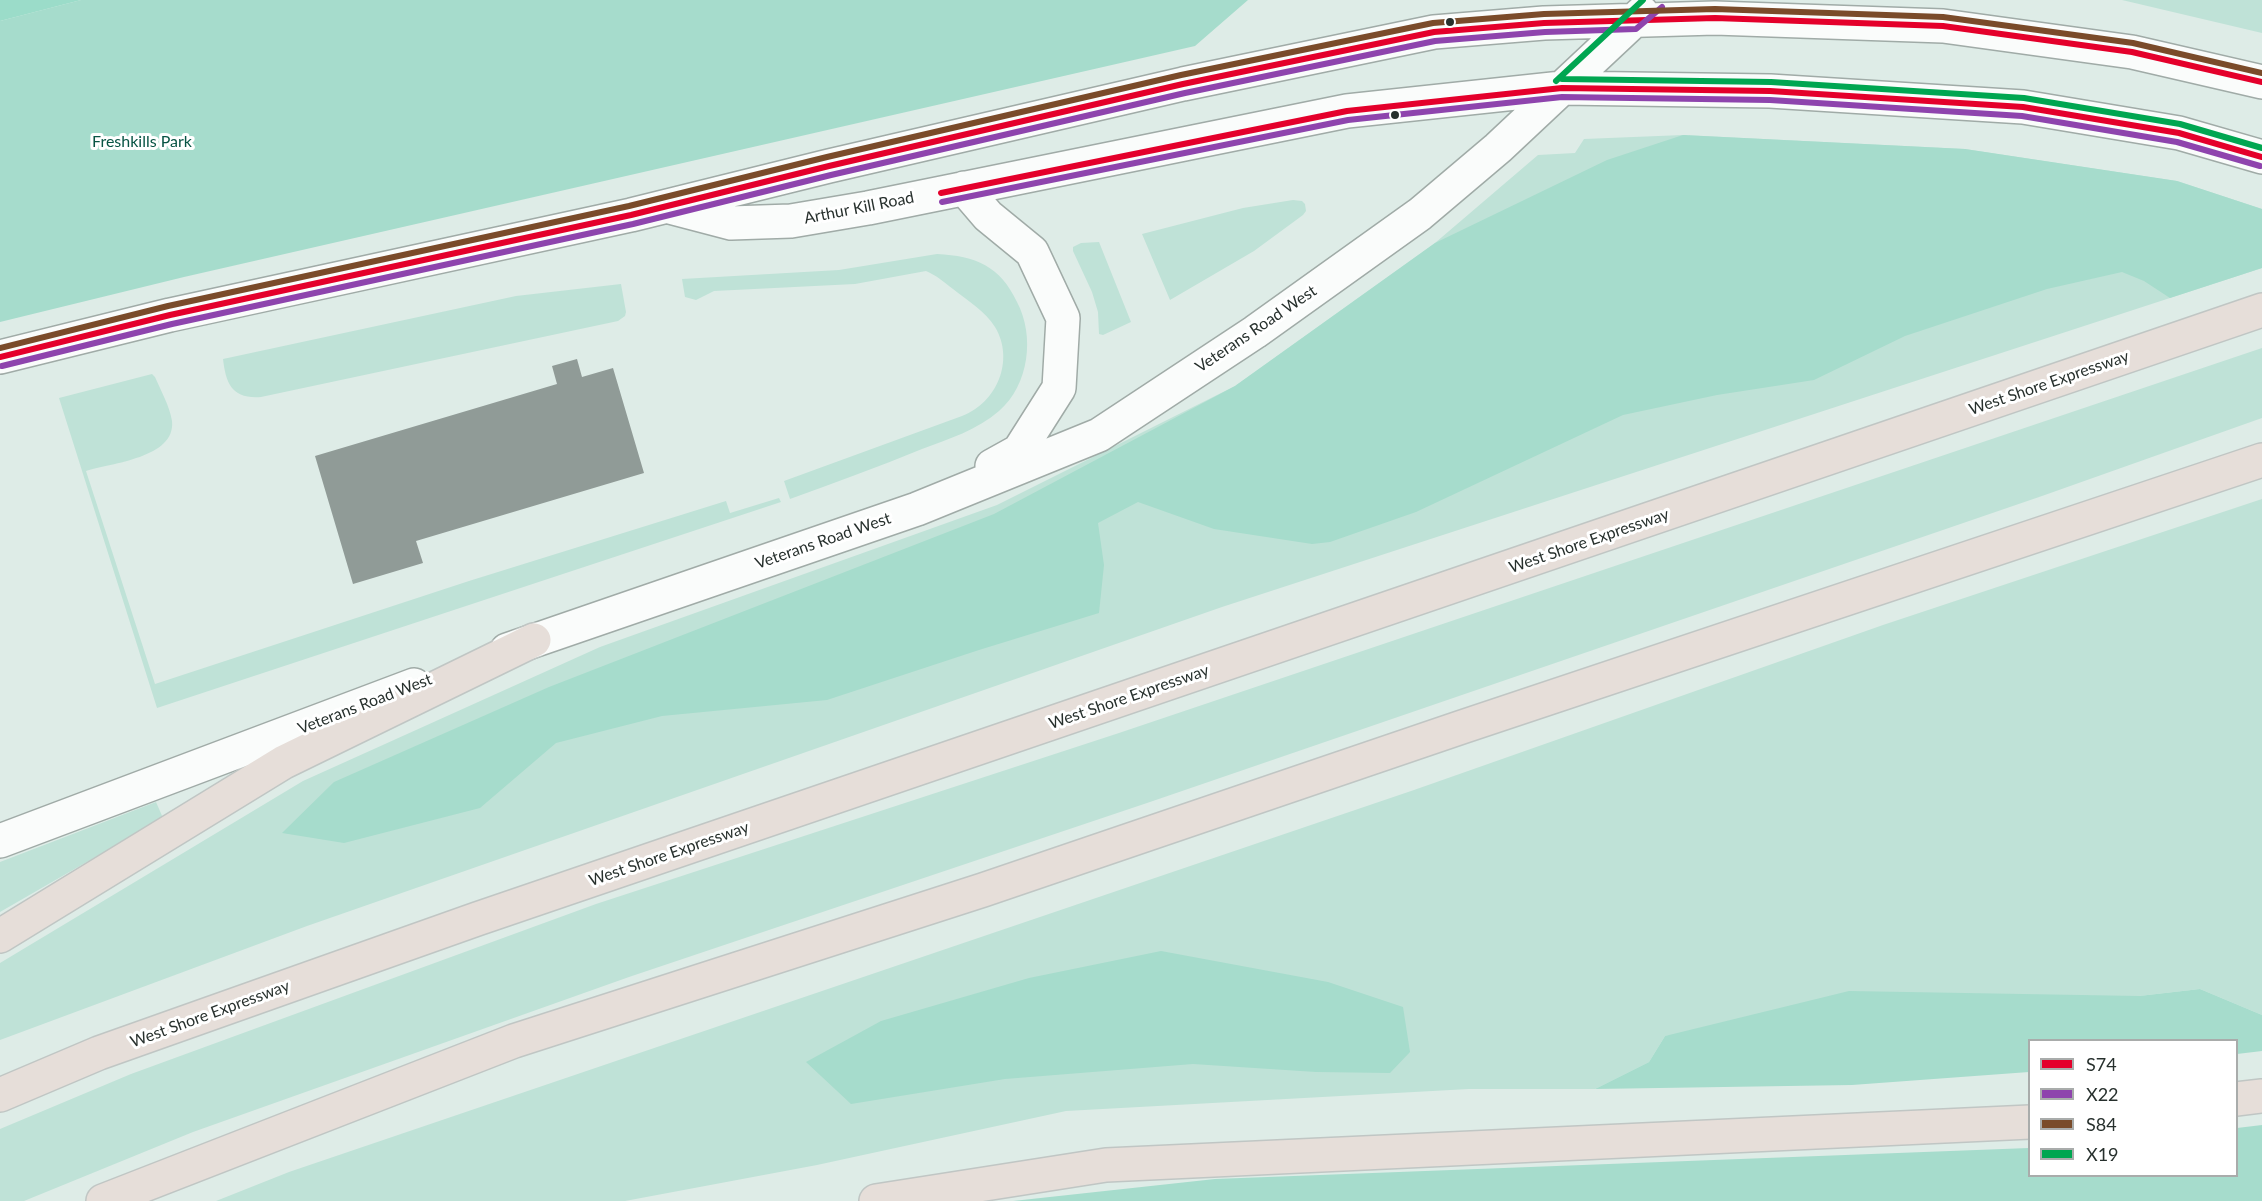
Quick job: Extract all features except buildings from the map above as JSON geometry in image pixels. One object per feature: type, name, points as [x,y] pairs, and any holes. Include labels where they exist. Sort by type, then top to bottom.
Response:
[{"type":"highway","name":"West Shore Expressway","points":[[0,1095],[99,1053],[477,919],[2262,310]]},
{"type":"highway","points":[[103,1201],[514,1041],[983,890],[1462,727],[2262,460]]},
{"type":"highway","points":[[0,936],[284,762],[534,640]]},
{"type":"highway","points":[[2238,1099],[2262,1096]]},
{"type":"highway","points":[[876,1201],[1106,1165],[2028,1122]]},
{"type":"street","name":"Arthur Kill Road","points":[[0,357],[170,315],[666,206],[1172,87],[1434,32],[1544,23],[1646,10],[1715,18],[1943,26],[2132,52],[2262,82]]},
{"type":"street","name":"Veterans Road West","points":[[0,841],[534,640],[917,509],[1099,435],[1255,332],[1420,214],[1498,148],[1646,10]]},
{"type":"street","name":"Arthur Kill Road","points":[[666,206],[731,223],[791,221],[1347,111],[1562,88],[1770,90],[2023,107],[2179,133],[2262,156]]},
{"type":"street","points":[[917,509],[1019,451],[1059,388],[1064,318],[1032,252],[988,216],[964,188]]},
{"type":"shaded area","points":[[0,0],[81,0],[0,21]]},
{"type":"shaded area","points":[[2122,0],[2262,0],[2262,33]]},
{"type":"shaded area","points":[[1683,135],[1965,149],[2177,181],[2262,209],[2262,268],[1222,607],[307,926],[0,1040],[0,963],[303,781],[600,647],[997,505],[1235,386],[1435,243],[1538,155],[1575,153],[1584,139]]},
{"type":"shaded area","points":[[1293,200],[1302,201],[1305,204],[1306,211],[1303,215],[1254,251],[1170,300],[1142,234],[1243,208]]},
{"type":"shaded area","points":[[1099,242],[1131,322],[1103,335],[1099,334],[1098,312],[1092,292],[1073,251],[1073,247],[1081,243]]},
{"type":"shaded area","points":[[937,254],[964,257],[985,265],[1003,280],[1010,290],[1023,315],[1026,330],[1026,360],[1017,388],[999,411],[972,429],[790,499],[784,481],[962,416],[985,401],[993,391],[1003,366],[1001,340],[995,327],[976,306],[926,271],[855,284],[714,291],[696,300],[685,297],[682,279],[839,270]]},
{"type":"shaded area","points":[[621,284],[626,312],[625,316],[618,321],[261,397],[251,397],[237,392],[229,383],[224,368],[223,359],[516,296]]},
{"type":"shaded area","points":[[2262,348],[2262,418],[2042,496],[1150,802],[629,977],[193,1132],[24,1201],[0,1201],[0,1129],[131,1074],[596,904],[1119,733]]},
{"type":"shaded area","points":[[152,374],[165,399],[172,421],[170,433],[164,443],[140,457],[86,471],[155,684],[469,581],[726,501],[730,513],[779,498],[781,502],[157,708],[59,398]]},
{"type":"shaded area","points":[[2262,499],[2262,1015],[2200,989],[1665,1036],[1649,1062],[1595,1089],[1469,1089],[1066,1111],[817,1165],[625,1201],[216,1201],[289,1172],[1414,790],[1883,625]]},
{"type":"shaded area","points":[[156,802],[163,818],[0,912],[0,862]]},
{"type":"green space","name":"Freshkills Park","points":[[81,0],[1248,0],[1195,46],[184,277],[0,322],[0,21]]},
{"type":"green space","points":[[1683,135],[1965,149],[2177,181],[2262,209],[2262,268],[2170,298],[2144,281],[2122,272],[2047,289],[1905,336],[1814,380],[1717,395],[1623,415],[1416,512],[1330,542],[1312,544],[1214,529],[1138,502],[1098,523],[1104,565],[1099,613],[827,700],[662,716],[556,743],[480,808],[344,843],[282,833],[334,782],[549,687],[994,514],[1235,386],[1435,243],[1607,160]]},
{"type":"green space","points":[[1161,951],[1328,982],[1403,1007],[1410,1052],[1390,1073],[1316,1072],[1193,1064],[1005,1079],[851,1104],[806,1062],[881,1021],[1029,978]]},
{"type":"green space","points":[[2200,989],[2262,1015],[2262,1051],[2238,1054],[2238,1039],[2028,1039],[2028,1072],[1852,1085],[1595,1089],[1649,1062],[1665,1036],[1849,991],[2139,996]]},
{"type":"green space","points":[[2262,1125],[2262,1201],[1013,1201],[1215,1179],[2028,1148],[2028,1177],[2238,1177],[2238,1128]]},
{"type":"transit line","name":"X19","points":[[1556,81],[1643,0]]},
{"type":"transit line","name":"X22","points":[[2,366],[172,324],[633,224],[831,175],[1185,93],[1435,41],[1545,32],[1636,29],[1662,7]]},
{"type":"transit line","name":"S84","points":[[0,348],[168,306],[629,206],[827,157],[1181,75],[1433,23],[1544,14],[1715,9],[1943,17],[2133,43],[2262,73]]},
{"type":"transit line","name":"S74","points":[[0,357],[170,315],[631,215],[829,166],[1183,84],[1434,32],[1544,23],[1715,18],[1943,26],[2132,52],[2262,82]]},
{"type":"transit line","name":"X19","points":[[1562,79],[1771,82],[2024,98],[2180,124],[2262,148]]},
{"type":"transit line","name":"S74","points":[[941,193],[1347,111],[1562,88],[1770,91],[2023,107],[2179,133],[2262,157]]},
{"type":"transit line","name":"X22","points":[[942,202],[1348,120],[1562,97],[1770,100],[2022,116],[2177,142],[2260,166]]}]
